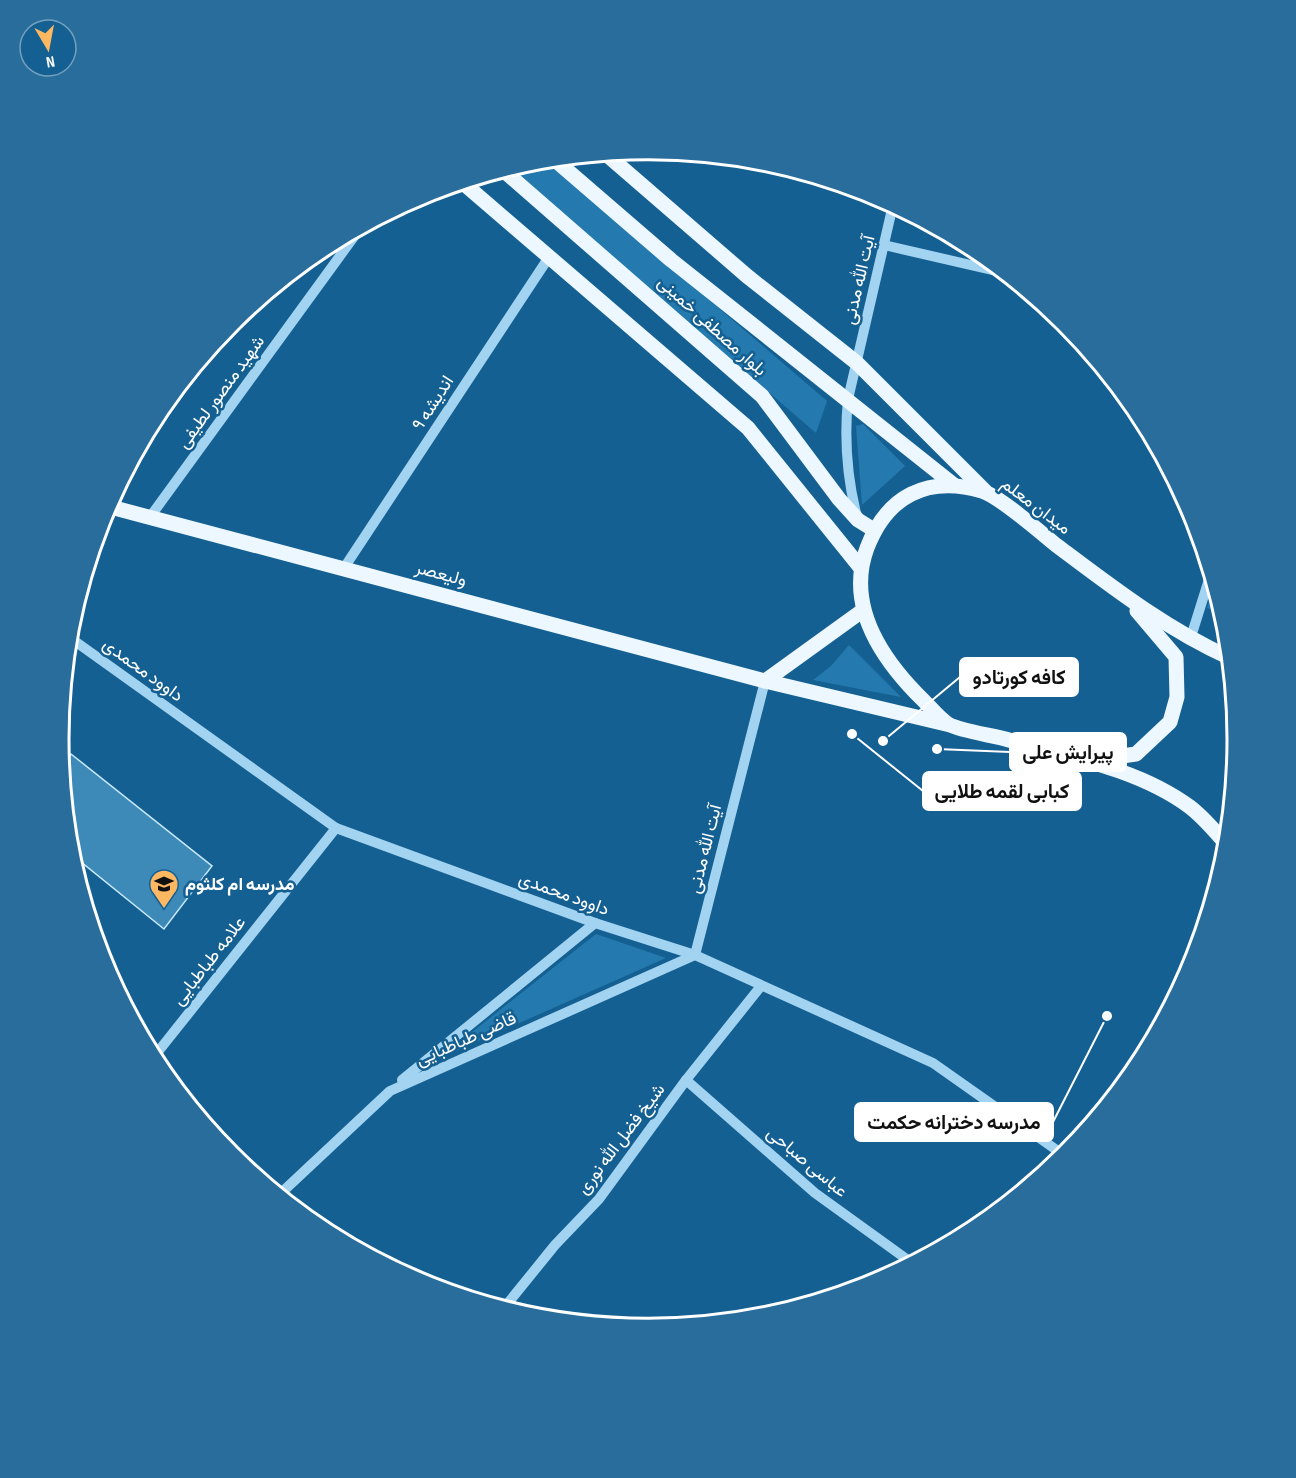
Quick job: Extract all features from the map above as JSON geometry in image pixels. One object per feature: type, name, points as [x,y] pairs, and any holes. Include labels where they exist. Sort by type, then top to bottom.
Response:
[{"type":"main road","points":[[614,161],[747,276],[857,363],[985,491]]},
{"type":"main road","name":"بلوار مصطفی خمینی","points":[[563,167],[671,260],[954,485]]},
{"type":"main road","name":"بلوار مصطفی خمینی","points":[[511,177],[762,396],[858,520],[874,530]]},
{"type":"main road","points":[[470,189],[748,428],[860,567]]},
{"type":"main road","name":"میدان معلم","points":[[1219,836],[1191,807],[1147,782],[1084,761],[948,724],[910,687],[883,654],[862,611],[860,567],[874,530],[893,504],[917,489],[954,485],[985,491],[1125,597],[1190,640],[1220,654]]},
{"type":"main road","name":"ولیعصر","points":[[117,509],[765,681],[948,724]]},
{"type":"main road","points":[[1084,761],[1136,754],[1170,722],[1177,697],[1176,657],[1125,597]]},
{"type":"main road","points":[[765,681],[862,611]]},
{"type":"street","name":"آیت‌ الله مدنی","points":[[858,520],[848,465],[845,432],[848,399],[891,214]]},
{"type":"street","name":"شهید منصور لطیفی","points":[[150,517],[348,245]]},
{"type":"street","points":[[884,245],[984,268]]},
{"type":"street","name":"اندیشه ۹","points":[[344,568],[549,257]]},
{"type":"street","points":[[1190,640],[1206,586]]},
{"type":"street","name":"داوود محمدی","points":[[77,643],[336,828],[595,923],[694,955],[759,989],[933,1063],[1056,1149]]},
{"type":"street","name":"آیت الله مدنی","points":[[694,955],[765,681]]},
{"type":"street","name":"علامه طباطبایی","points":[[160,1049],[336,828]]},
{"type":"street","points":[[390,1091],[595,923]]},
{"type":"street","name":"قاضی طباطبایی","points":[[285,1189],[390,1091],[694,955]]},
{"type":"street","name":"شیخ فضل الله نوری","points":[[510,1301],[555,1245],[599,1199],[686,1080],[759,989]]},
{"type":"street","name":"عباسی صباحی","points":[[686,1080],[815,1193],[905,1258]]},
{"type":"shaded area","points":[[555,168],[827,401],[816,433],[517,175]]},
{"type":"shaded area","points":[[863,424],[905,466],[862,505],[856,426]]},
{"type":"shaded area","points":[[1210,600],[1212,610],[1207,608]]},
{"type":"shaded area","points":[[849,645],[901,697],[813,680],[831,666]]},
{"type":"shaded area","points":[[596,934],[666,958],[438,1059]]},
{"type":"building","points":[[71,754],[212,866],[164,929],[83,863],[74,815]]},
{"type":"place","name":"کبابی لقمه طلایی","points":[[852,734]]},
{"type":"place","name":"کافه کورتادو","points":[[883,741]]},
{"type":"place","name":"پیرایش علی","points":[[937,749]]},
{"type":"place","name":"مدرسه ام کلثوم","points":[[164,910]]},
{"type":"place","name":"مدرسه دخترانه حکمت","points":[[1107,1016]]}]
